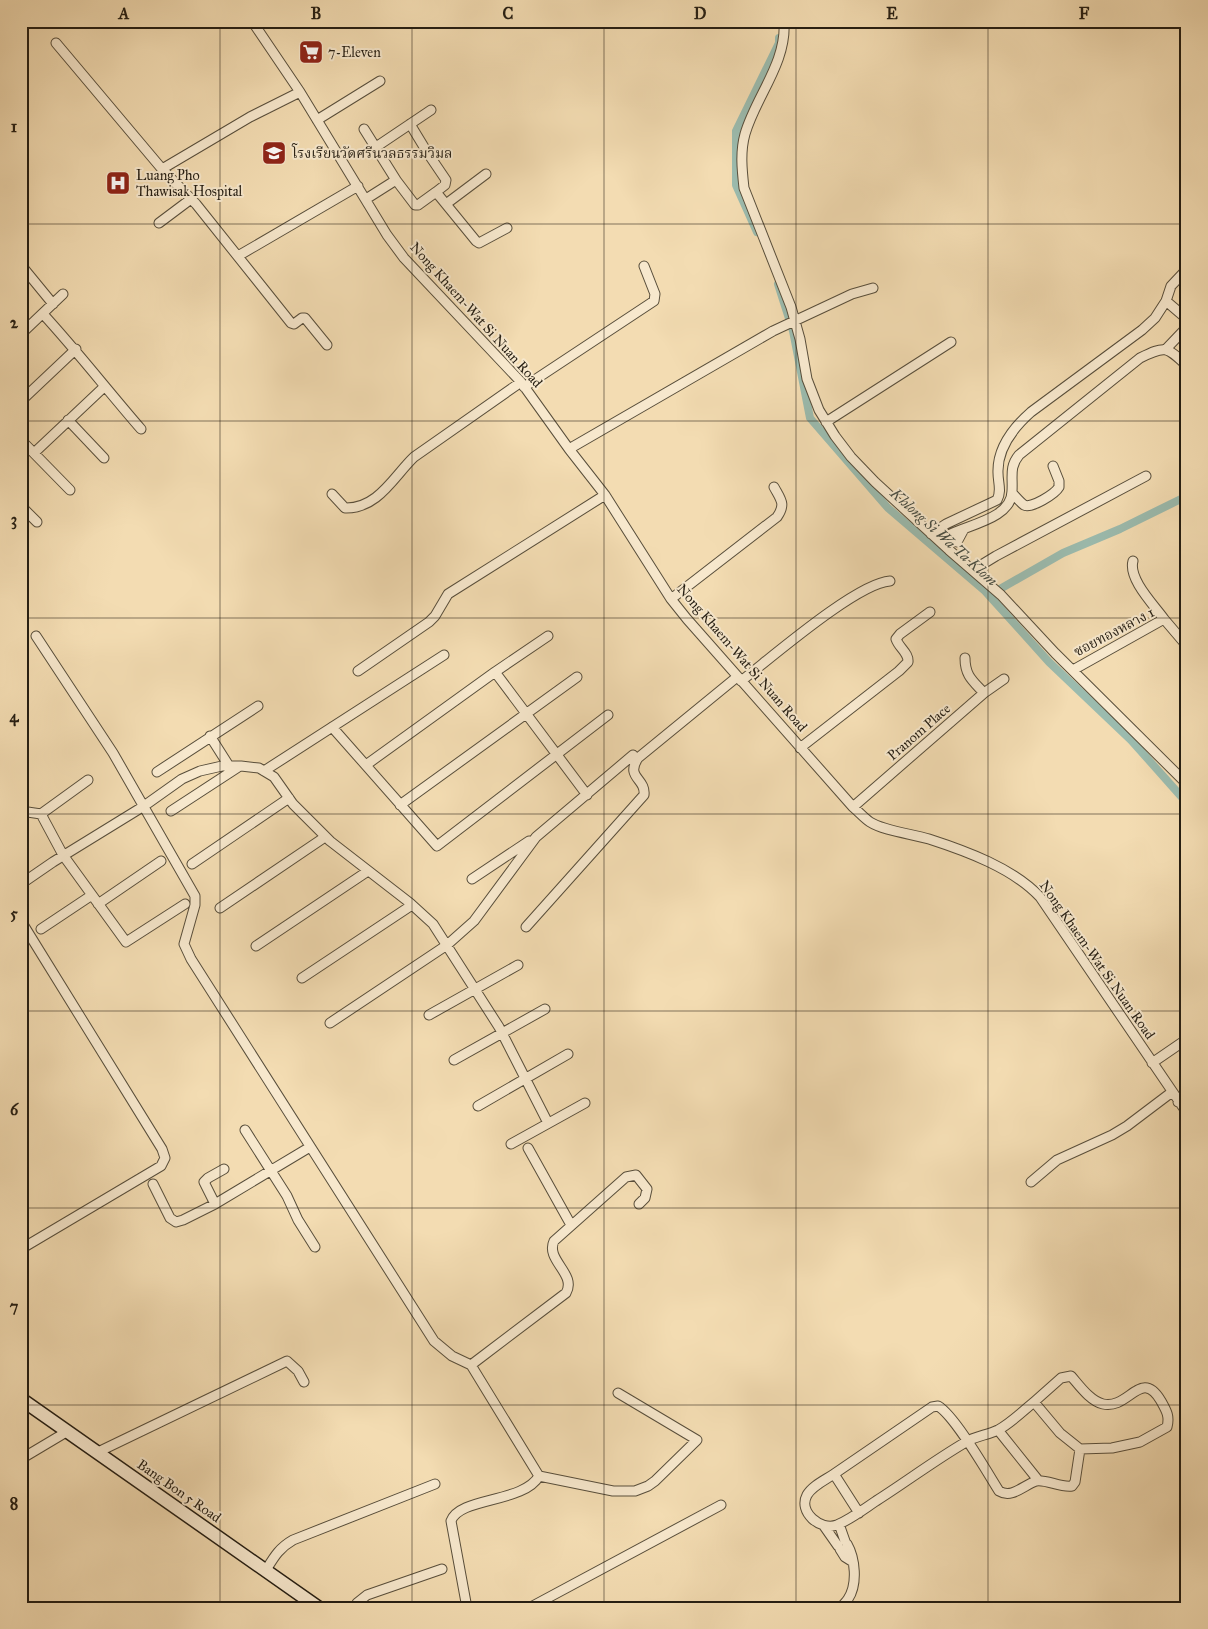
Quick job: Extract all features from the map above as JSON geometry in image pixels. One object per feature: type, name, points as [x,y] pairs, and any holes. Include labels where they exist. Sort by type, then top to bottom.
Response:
[{"type":"main road","name":"Bang Bon 5 Road","points":[[22,1400],[319,1608]]},
{"type":"street","name":"Nong Khaem-Wat Si Nuan Road","points":[[252,21],[300,92],[387,235],[404,258],[522,385],[605,495],[671,599],[739,679],[853,807],[872,823],[928,839],[958,850],[1011,874],[1028,884],[1040,897],[1187,1113]]},
{"type":"street","points":[[784,21],[785,29],[780,54],[745,135],[741,166],[744,188],[792,322],[807,380],[819,410],[851,457],[931,534],[945,538],[973,570],[1018,611],[1055,653],[1187,784]]},
{"type":"street","points":[[56,42],[162,169],[191,199],[291,323],[294,324],[305,318],[327,345]]},
{"type":"street","points":[[317,120],[380,81]]},
{"type":"street","points":[[162,169],[250,117],[300,92]]},
{"type":"street","points":[[376,147],[431,110]]},
{"type":"street","points":[[364,129],[396,180],[416,205],[418,205],[446,184],[446,180],[410,124]]},
{"type":"street","points":[[446,204],[486,174]]},
{"type":"street","points":[[366,199],[396,180]]},
{"type":"street","points":[[238,256],[358,186]]},
{"type":"street","points":[[436,192],[479,243],[507,228]]},
{"type":"street","points":[[159,223],[191,199]]},
{"type":"street","points":[[332,494],[345,508],[352,508],[369,501],[392,483],[414,457],[522,385],[654,301],[655,294],[644,266]]},
{"type":"street","points":[[22,267],[53,304]]},
{"type":"street","points":[[931,534],[946,524],[997,500],[1000,490],[997,462],[1002,446],[1016,428],[1031,412],[1142,330],[1155,318],[1166,301],[1171,286],[1187,269]]},
{"type":"street","points":[[569,449],[773,331],[859,291],[873,288]]},
{"type":"street","points":[[21,334],[63,294]]},
{"type":"street","points":[[1166,301],[1187,319]]},
{"type":"street","points":[[43,314],[76,349],[104,387],[141,429]]},
{"type":"street","points":[[1166,350],[1187,327]]},
{"type":"street","points":[[826,422],[951,342]]},
{"type":"street","points":[[21,401],[76,349]]},
{"type":"street","points":[[945,538],[956,530],[964,529],[992,517],[1005,508],[1012,493],[1011,470],[1013,462],[1019,455],[1140,358],[1152,352],[1166,350],[1171,351],[1187,366]]},
{"type":"street","points":[[34,453],[104,387]]},
{"type":"street","points":[[68,420],[104,458]]},
{"type":"street","points":[[21,440],[70,490]]},
{"type":"street","points":[[1012,493],[1025,505],[1030,506],[1053,494],[1059,487],[1059,481],[1053,466]]},
{"type":"street","points":[[973,570],[1146,476]]},
{"type":"street","points":[[671,599],[777,517],[782,509],[782,502],[774,487]]},
{"type":"street","points":[[358,671],[429,622],[435,616],[448,594],[605,495]]},
{"type":"street","points":[[21,506],[37,522]]},
{"type":"street","points":[[953,546],[964,529]]},
{"type":"street","points":[[1133,561],[1134,578],[1164,619]]},
{"type":"street","points":[[526,928],[644,795],[644,790],[633,771],[634,764],[638,758],[739,679],[854,596],[879,582],[890,581]]},
{"type":"street","points":[[800,748],[908,662],[907,655],[896,639],[930,612]]},
{"type":"street","name":"ซอยทองหลาง 1","points":[[1073,670],[1164,619],[1187,646]]},
{"type":"street","points":[[36,636],[113,753],[195,896],[195,905],[184,944],[187,952],[434,1341],[452,1356],[473,1368],[539,1476],[613,1491],[635,1491],[655,1481],[697,1440],[618,1393]]},
{"type":"street","points":[[366,765],[548,636]]},
{"type":"street","points":[[264,771],[444,655]]},
{"type":"street","points":[[966,658],[966,670],[969,676],[984,693]]},
{"type":"street","points":[[495,672],[587,795]]},
{"type":"street","points":[[400,804],[577,677]]},
{"type":"street","name":"Pranom Place","points":[[853,807],[984,693],[1004,679]]},
{"type":"street","points":[[157,772],[258,706]]},
{"type":"street","points":[[332,727],[437,846],[608,715]]},
{"type":"street","points":[[210,736],[229,766]]},
{"type":"street","points":[[472,879],[536,837],[634,755]]},
{"type":"street","points":[[21,884],[144,806],[182,779],[200,771],[229,766],[259,768],[274,777],[289,798],[325,837],[412,905],[433,924],[502,1033],[548,1123]]},
{"type":"street","points":[[171,810],[240,766]]},
{"type":"street","points":[[21,811],[41,814],[88,780]]},
{"type":"street","points":[[192,864],[289,798]]},
{"type":"street","points":[[41,814],[64,855],[126,942],[185,904]]},
{"type":"street","points":[[220,908],[325,837]]},
{"type":"street","points":[[330,1023],[447,945],[474,921],[536,837]]},
{"type":"street","points":[[98,904],[162,861]]},
{"type":"street","points":[[256,946],[368,871]]},
{"type":"street","points":[[41,930],[92,895]]},
{"type":"street","points":[[302,978],[412,905]]},
{"type":"street","points":[[21,921],[162,1149],[165,1158],[150,1180],[21,1249]]},
{"type":"street","points":[[429,1015],[518,964]]},
{"type":"street","points":[[454,1060],[545,1009]]},
{"type":"street","points":[[1152,1063],[1187,1039]]},
{"type":"street","points":[[478,1106],[568,1054]]},
{"type":"street","points":[[1178,1102],[1187,1091]]},
{"type":"street","points":[[1031,1182],[1058,1160],[1127,1126],[1172,1092]]},
{"type":"street","points":[[511,1144],[585,1103]]},
{"type":"street","points":[[245,1130],[315,1247]]},
{"type":"street","points":[[150,1180],[170,1218],[176,1222],[215,1204],[310,1147]]},
{"type":"street","points":[[528,1148],[571,1225]]},
{"type":"street","points":[[215,1204],[204,1182],[224,1169]]},
{"type":"street","points":[[473,1368],[566,1293],[570,1287],[569,1281],[552,1252],[554,1240],[626,1177],[636,1174],[647,1189],[645,1198],[639,1204]]},
{"type":"street","points":[[98,1452],[287,1361],[298,1371],[304,1382]]},
{"type":"street","points":[[1034,1402],[1060,1433],[1080,1449],[1112,1448],[1140,1442],[1167,1427],[1169,1419],[1167,1411],[1156,1392],[1150,1387],[1144,1387],[1118,1403],[1101,1404],[1090,1396],[1071,1376],[1066,1376],[1061,1378],[998,1430],[967,1441],[859,1513],[839,1524],[831,1527],[816,1523],[809,1514],[805,1498],[810,1490],[932,1407],[938,1406],[944,1409],[967,1441],[1000,1491],[1010,1494],[1038,1480]]},
{"type":"street","points":[[998,1430],[1038,1480],[1066,1487],[1072,1486],[1075,1482],[1080,1449]]},
{"type":"street","points":[[21,1460],[68,1431]]},
{"type":"street","points":[[834,1474],[859,1513]]},
{"type":"street","points":[[467,1608],[451,1521],[453,1516],[463,1508],[499,1498],[531,1485],[539,1476]]},
{"type":"street","points":[[266,1570],[276,1552],[284,1545],[435,1484]]},
{"type":"street","points":[[529,1608],[721,1505]]},
{"type":"street","points":[[839,1524],[842,1545]]},
{"type":"street","points":[[824,1526],[852,1554],[854,1579],[850,1598],[840,1608]]},
{"type":"street","points":[[354,1608],[357,1603],[368,1595],[442,1569]]},
{"type":"waterway","name":"Khlong Si Wa Ta Klom","points":[[757,232],[736,185],[736,131],[779,43],[779,38]]},
{"type":"waterway","name":"Khlong Si Wa Ta Klom","points":[[778,284],[793,331],[810,418],[888,508],[985,591],[1049,662],[1131,740],[1187,803]]},
{"type":"waterway","points":[[993,593],[1063,553],[1120,529],[1187,496]]},
{"type":"place","name":"7-Eleven","points":[[311,52]]},
{"type":"place","name":"โรงเรียนวัดศรีนวลธรรมวิมล","points":[[274,153]]},
{"type":"place","name":"Luang Pho Thawisak Hospital","points":[[118,183]]}]
